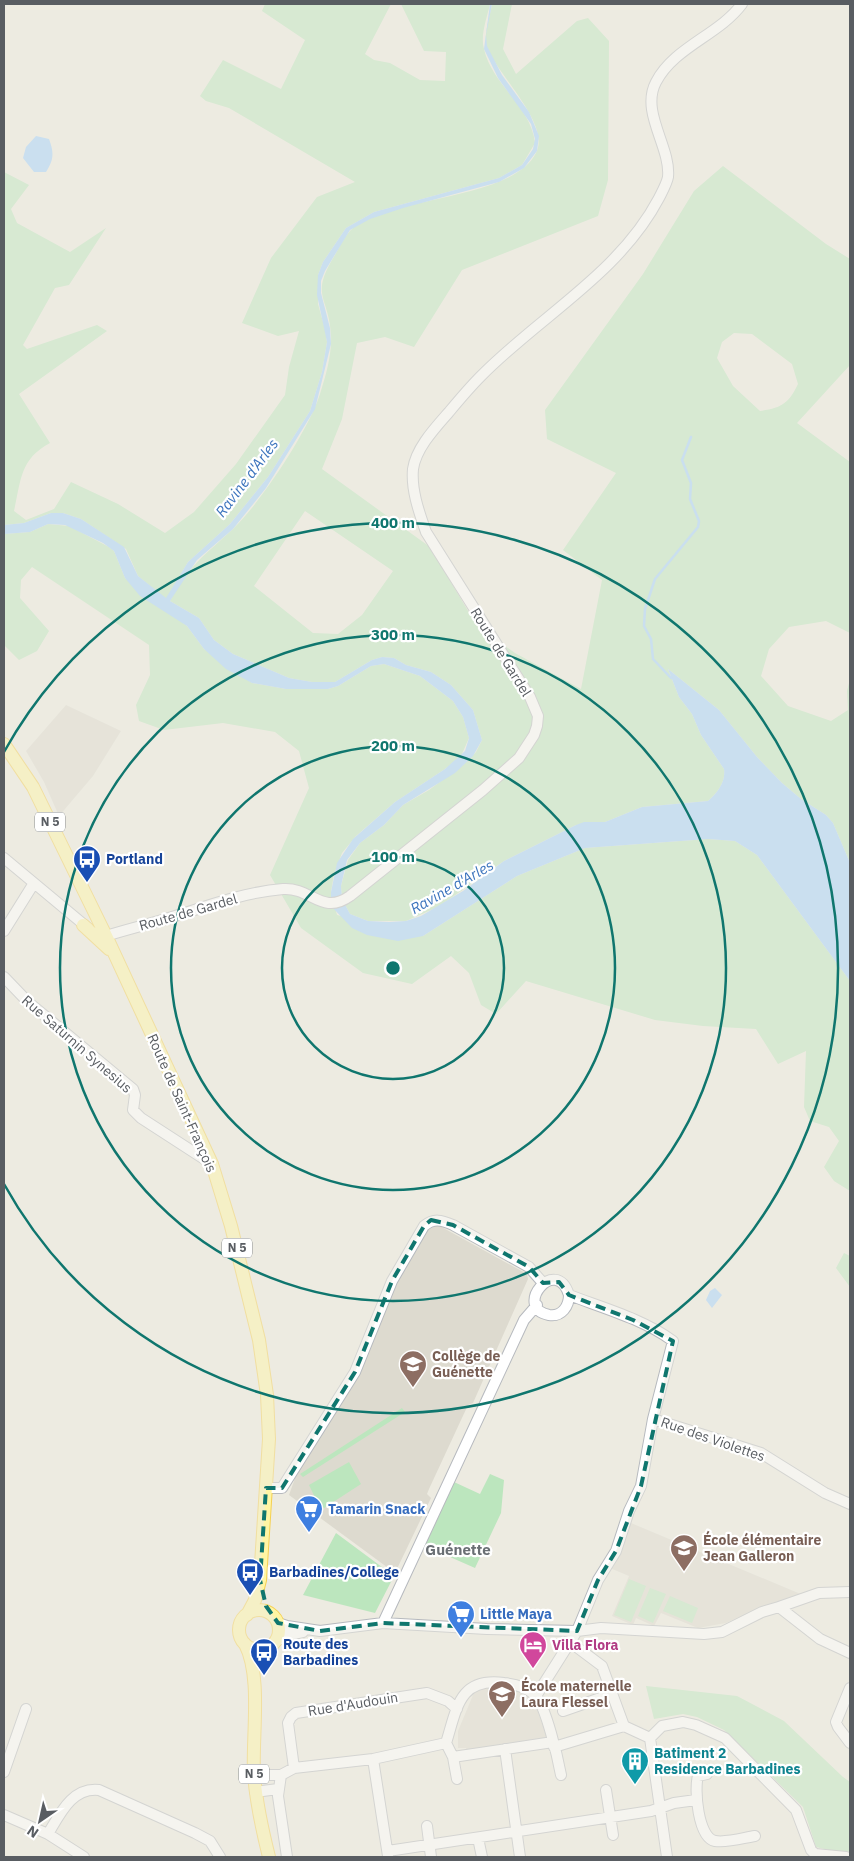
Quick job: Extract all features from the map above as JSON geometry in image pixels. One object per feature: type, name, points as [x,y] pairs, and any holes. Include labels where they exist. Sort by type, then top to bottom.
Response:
[{"type":"main road","name":"Route de Saint-François","points":[[4,744],[33,787],[103,930],[212,1164],[231,1226],[262,1360],[267,1395],[269,1439],[260,1580],[255,1600],[247,1615]]},
{"type":"main road","points":[[90,903],[79,921],[114,954]]},
{"type":"main road","name":"Route de Saint-François","points":[[260,1580],[274,1618]]},
{"type":"main road","points":[[247,1615],[258,1610],[274,1618]]},
{"type":"main road","name":"N 5","points":[[247,1615],[240,1626],[241,1638],[251,1658],[254,1688],[254,1775],[269,1857]]},
{"type":"main road","name":"N 5","points":[[274,1618],[279,1632],[276,1641]]},
{"type":"main road","points":[[245,1644],[257,1650],[266,1649],[276,1641]]},
{"type":"main road","name":"N 5","points":[[254,1688],[266,1649]]},
{"type":"street","name":"Route de Gardel","points":[[103,930],[226,899],[284,889],[309,895],[330,904],[344,900],[483,790],[519,758],[534,735],[538,716],[530,697],[426,532],[419,510],[413,468],[430,434],[482,375],[606,266],[633,237],[659,198],[668,177],[651,106],[655,83],[668,65],[733,16],[742,4]]},
{"type":"street","points":[[4,858],[79,921],[103,930]]},
{"type":"street","points":[[4,931],[34,884]]},
{"type":"street","name":"Rue Saturnin Synesius","points":[[4,978],[28,1001],[133,1089],[135,1095],[133,1110],[141,1118],[212,1164]]},
{"type":"street","points":[[266,1488],[282,1488],[355,1372],[392,1281],[424,1226],[431,1220],[440,1220],[453,1225],[529,1267],[543,1283]]},
{"type":"street","points":[[383,1623],[524,1320],[537,1305],[536,1292],[543,1283],[548,1281],[559,1282],[567,1290],[569,1295],[567,1306],[559,1314],[548,1314],[537,1305]]},
{"type":"street","points":[[536,1696],[577,1631],[598,1580],[616,1551],[629,1511],[641,1486],[653,1419],[673,1340],[662,1332],[569,1295]]},
{"type":"street","name":"Rue des Violettes","points":[[653,1419],[761,1453],[825,1493],[850,1504]]},
{"type":"street","points":[[276,1641],[288,1635],[309,1630],[383,1623],[577,1631],[600,1628],[704,1634],[722,1632],[762,1612],[819,1593],[850,1592]]},
{"type":"street","points":[[779,1607],[820,1638],[850,1653]]},
{"type":"street","points":[[274,1618],[309,1630]]},
{"type":"street","points":[[570,1642],[599,1662],[624,1726]]},
{"type":"street","points":[[457,1778],[453,1757],[446,1743],[457,1709],[466,1692],[476,1684],[486,1681],[518,1685],[536,1696],[554,1744],[562,1775]]},
{"type":"street","points":[[850,1688],[836,1722],[850,1743]]},
{"type":"street","name":"Rue d'Audouin","points":[[294,1768],[288,1723],[296,1713],[416,1694],[438,1695],[457,1709]]},
{"type":"street","points":[[563,1711],[612,1694]]},
{"type":"street","points":[[4,1772],[26,1709]]},
{"type":"street","points":[[650,1738],[662,1726],[683,1722],[696,1725],[725,1738],[796,1810],[815,1856],[846,1857]]},
{"type":"street","points":[[453,1757],[554,1744],[624,1726],[650,1738]]},
{"type":"street","points":[[4,1738],[14,1740]]},
{"type":"street","points":[[650,1738],[667,1857]]},
{"type":"street","points":[[254,1775],[281,1775],[294,1768],[373,1759],[446,1743]]},
{"type":"street","points":[[505,1749],[520,1857]]},
{"type":"street","points":[[373,1759],[388,1854],[517,1831],[611,1817],[696,1800]]},
{"type":"street","points":[[707,1774],[698,1776],[696,1800],[703,1828],[713,1840],[755,1836]]},
{"type":"street","points":[[281,1775],[278,1790],[287,1857]]},
{"type":"street","points":[[48,1834],[65,1806],[77,1794],[88,1789],[203,1837],[210,1841],[220,1857]]},
{"type":"street","points":[[256,1792],[278,1790]]},
{"type":"street","points":[[606,1790],[613,1835]]},
{"type":"street","points":[[4,1815],[48,1834],[84,1857]]},
{"type":"street","points":[[427,1826],[431,1857]]},
{"type":"street","points":[[478,1838],[482,1857]]},
{"type":"highlighted area","points":[[431,1220],[453,1225],[529,1267],[543,1283],[559,1282],[569,1295],[633,1320],[673,1341],[641,1486],[616,1551],[598,1580],[577,1631],[383,1623],[320,1631],[278,1623],[266,1606],[260,1580],[266,1488],[282,1488],[355,1372],[392,1281],[424,1226]]},
{"type":"shaded area","points":[[66,705],[121,731],[93,776],[59,816],[44,782],[26,751]]},
{"type":"shaded area","name":"Collège de Guénette","points":[[438,1225],[527,1274],[528,1279],[473,1403],[468,1405],[429,1489],[427,1494],[431,1498],[395,1573],[289,1495],[298,1470],[357,1373],[390,1295],[428,1230]]},
{"type":"shaded area","name":"École élémentaire Jean Galleron","points":[[631,1523],[803,1595],[764,1606],[726,1623],[698,1628],[661,1613],[654,1626],[636,1618],[633,1625],[612,1616],[629,1576],[610,1568]]},
{"type":"shaded area","name":"École maternelle Laura Flessel","points":[[510,1686],[534,1701],[548,1740],[467,1753],[466,1748],[458,1748],[458,1731],[473,1695],[481,1687]]},
{"type":"green space","points":[[265,4],[391,4],[365,54],[374,60],[390,63],[420,80],[445,81],[446,52],[424,51],[401,4],[490,4],[483,32],[483,44],[488,62],[526,118],[532,130],[535,143],[522,165],[499,178],[374,212],[346,228],[323,262],[318,275],[318,304],[327,342],[322,372],[310,411],[268,477],[230,524],[188,562],[166,599],[138,576],[126,549],[81,519],[63,513],[51,513],[24,523],[4,525],[4,172],[29,185],[11,209],[17,223],[70,252],[106,228],[69,285],[55,288],[23,345],[27,349],[97,325],[107,331],[19,394],[50,443],[40,449],[27,463],[23,471],[14,511],[26,520],[54,509],[71,482],[118,504],[165,533],[194,512],[236,464],[285,395],[289,367],[299,331],[278,336],[242,323],[271,258],[317,197],[355,182],[229,108],[206,101],[200,96],[223,60],[281,89],[305,40],[262,11]]},
{"type":"green space","points":[[492,4],[512,4],[503,49],[516,74],[577,21],[588,18],[609,41],[608,180],[598,216],[462,270],[414,347],[385,337],[357,343],[342,419],[322,469],[430,547],[477,626],[515,653],[581,689],[602,580],[563,550],[616,473],[547,439],[545,410],[643,274],[694,191],[723,166],[826,244],[850,259],[850,365],[797,423],[850,462],[850,633],[826,621],[789,627],[769,649],[761,676],[788,706],[831,721],[848,710],[847,691],[850,679],[850,863],[833,823],[826,815],[801,799],[782,783],[757,757],[719,710],[668,669],[679,697],[692,714],[701,735],[724,769],[724,778],[720,787],[708,801],[642,807],[605,822],[576,825],[504,861],[438,907],[406,921],[368,921],[350,914],[342,899],[341,886],[348,860],[360,843],[384,825],[403,805],[429,790],[463,765],[476,752],[482,740],[473,710],[451,685],[431,672],[406,665],[394,658],[382,657],[372,660],[335,682],[312,682],[289,678],[233,654],[214,640],[199,618],[170,601],[191,569],[245,517],[270,484],[295,446],[314,409],[320,394],[331,350],[330,322],[322,296],[323,280],[327,269],[348,234],[353,228],[372,217],[396,209],[479,189],[503,180],[523,168],[536,153],[539,141],[530,114],[487,47],[486,32]],"holes":[[[734,333],[752,334],[792,364],[798,384],[784,404],[760,411],[733,386],[717,358],[722,342]],[[305,511],[393,571],[362,615],[338,634],[313,633],[254,586]]]},
{"type":"green space","points":[[48,524],[69,526],[109,547],[114,551],[125,578],[187,626],[204,649],[252,683],[286,689],[328,689],[338,686],[371,666],[384,664],[420,676],[453,701],[463,717],[469,738],[461,756],[445,769],[395,802],[356,836],[342,853],[334,874],[331,892],[337,915],[423,936],[517,876],[585,848],[708,839],[735,841],[757,855],[850,981],[850,1191],[834,1181],[824,1167],[839,1141],[829,1127],[810,1121],[804,1107],[806,1051],[778,1064],[756,1029],[703,1026],[655,1020],[526,981],[496,1014],[481,1005],[469,973],[451,956],[412,984],[363,973],[301,928],[270,875],[309,788],[299,751],[275,732],[223,723],[164,730],[139,721],[136,705],[150,675],[149,645],[32,567],[21,580],[20,598],[49,631],[37,651],[19,660],[4,645],[4,534],[30,532]]},
{"type":"green space","points":[[844,1253],[850,1256],[850,1287],[836,1268]]},
{"type":"green space","points":[[402,1408],[405,1412],[303,1477],[300,1474]]},
{"type":"green space","points":[[349,1462],[361,1484],[321,1510],[309,1485]]},
{"type":"green space","points":[[490,1474],[504,1480],[501,1513],[475,1568],[425,1546],[454,1482],[480,1494]]},
{"type":"green space","points":[[336,1533],[394,1576],[375,1613],[303,1595]]},
{"type":"green space","points":[[629,1579],[646,1586],[631,1622],[614,1615]]},
{"type":"green space","points":[[650,1588],[666,1594],[653,1623],[638,1616]]},
{"type":"green space","points":[[670,1596],[698,1608],[692,1623],[663,1611]]},
{"type":"green space","points":[[646,1686],[737,1696],[784,1721],[850,1782],[850,1855],[816,1847],[803,1807],[724,1730],[697,1717],[683,1714],[654,1719]]},
{"type":"water","points":[[490,4],[492,4],[486,35],[487,46],[502,75],[529,112],[539,136],[537,151],[524,168],[499,182],[403,208],[370,219],[350,230],[321,281],[321,293],[330,328],[331,344],[315,409],[266,488],[233,529],[197,560],[170,601],[199,618],[214,640],[233,654],[289,678],[312,682],[335,682],[372,660],[382,657],[394,658],[406,665],[431,672],[451,685],[473,710],[482,740],[473,756],[455,773],[403,805],[384,825],[360,843],[347,860],[341,886],[342,899],[350,914],[368,921],[406,921],[421,916],[463,891],[504,861],[576,825],[584,822],[605,822],[642,807],[708,801],[720,787],[724,778],[724,769],[701,735],[692,714],[679,697],[668,669],[719,710],[757,757],[782,783],[801,799],[826,815],[833,823],[850,863],[850,981],[757,855],[735,841],[708,839],[585,848],[517,876],[423,936],[398,941],[367,935],[352,928],[331,906],[331,892],[337,863],[353,839],[395,802],[445,769],[465,751],[469,738],[463,717],[453,701],[420,676],[384,664],[371,666],[338,686],[328,689],[286,689],[252,683],[226,669],[204,649],[187,626],[140,596],[125,578],[114,551],[103,543],[65,525],[48,524],[30,532],[4,534],[4,525],[24,523],[51,513],[63,513],[81,519],[124,547],[138,576],[166,598],[188,562],[230,524],[268,477],[310,411],[322,372],[327,342],[317,295],[318,275],[323,262],[346,228],[374,212],[499,178],[522,165],[533,149],[535,139],[531,124],[498,78],[484,49]]},
{"type":"water","points":[[36,136],[49,139],[51,144],[52,160],[46,172],[34,172],[23,158],[26,147]]},
{"type":"water","points":[[715,1288],[722,1295],[712,1308],[706,1300],[710,1291]]},
{"type":"waterway","points":[[671,678],[653,659],[651,639],[644,626],[645,609],[655,579],[698,527],[699,521],[690,499],[691,483],[682,460],[691,437]]},
{"type":"place","name":"Portland","points":[[87,883]]},
{"type":"place","name":"Collège de Guénette","points":[[413,1388]]},
{"type":"place","name":"Tamarin Snack","points":[[309,1533]]},
{"type":"place","name":"École élémentaire Jean Galleron","points":[[684,1572]]},
{"type":"place","name":"Barbadines/College","points":[[250,1596]]},
{"type":"place","name":"Little Maya","points":[[461,1638]]},
{"type":"place","name":"Villa Flora","points":[[533,1669]]},
{"type":"place","name":"Route des Barbadines","points":[[264,1676]]},
{"type":"place","name":"École maternelle Laura Flessel","points":[[502,1718]]},
{"type":"place","name":"Batiment 2 Residence Barbadines","points":[[635,1785]]},
{"type":"district","name":"Guénette","points":[[458,1550]]},
{"type":"water label","name":"Ravine d'Arles","points":[[247,478]]},
{"type":"water label","name":"Ravine d'Arles","points":[[452,887]]}]
